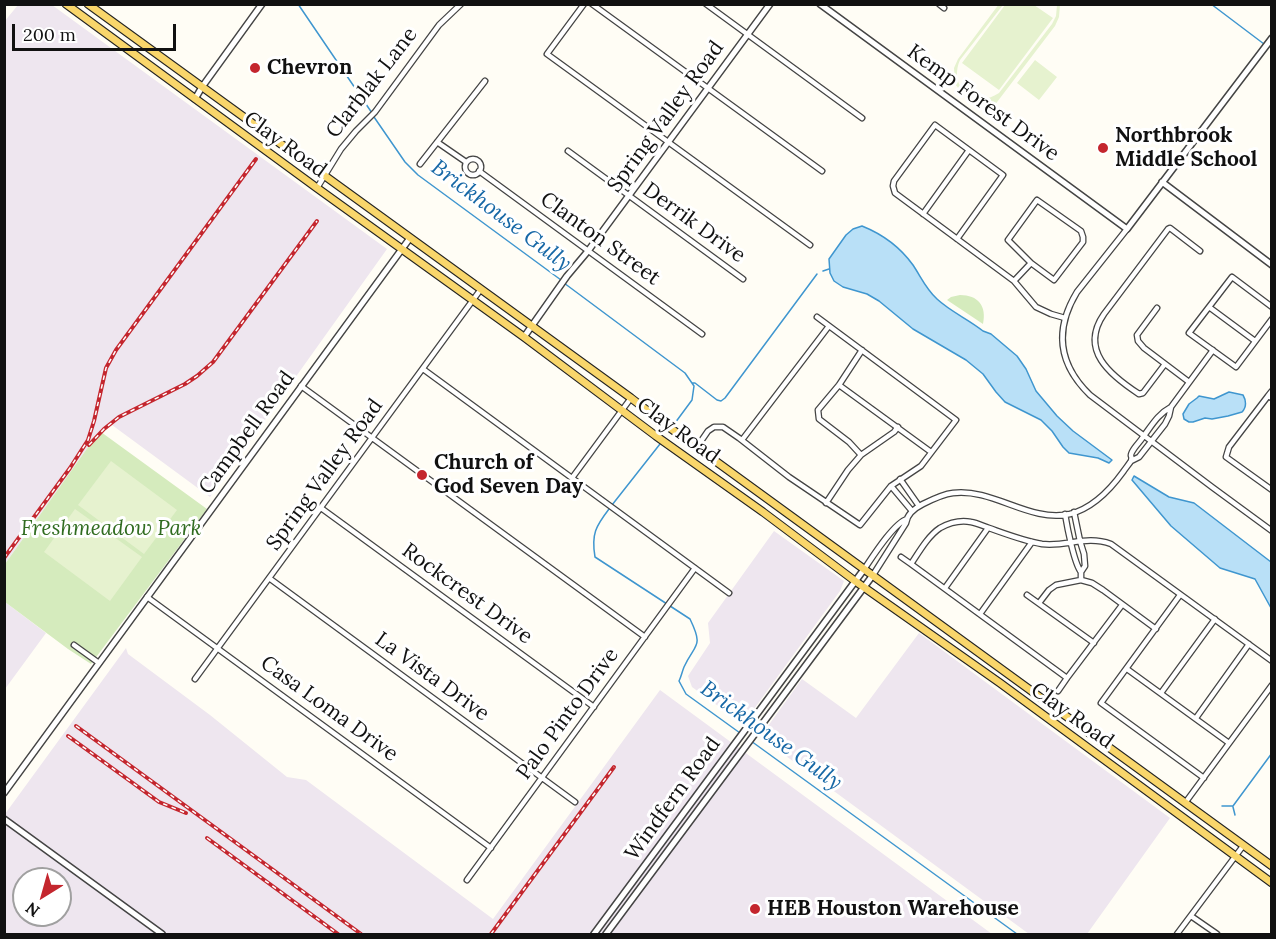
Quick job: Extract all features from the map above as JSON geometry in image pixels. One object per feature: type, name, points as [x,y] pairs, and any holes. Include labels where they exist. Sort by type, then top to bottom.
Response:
[{"type":"main road","name":"Clay Road","points":[[66,4],[864,588],[1000,683],[1272,883]]},
{"type":"main road","name":"Clay Road","points":[[87,4],[1272,866]]},
{"type":"main road","points":[[79,14],[87,4]]},
{"type":"main road","points":[[126,48],[134,38]]},
{"type":"main road","points":[[343,207],[354,198]]},
{"type":"main road","points":[[763,512],[772,502]]},
{"type":"main road","points":[[1000,683],[1008,673]]},
{"type":"main road","points":[[1078,741],[1087,731]]},
{"type":"main road","points":[[1154,796],[1161,786]]},
{"type":"street","points":[[195,99],[262,4]]},
{"type":"street","name":"Clarblak Lane","points":[[317,188],[341,149],[375,112],[439,25],[461,4]]},
{"type":"street","points":[[584,4],[547,54],[810,245]]},
{"type":"street","points":[[592,4],[822,171]]},
{"type":"street","points":[[706,4],[862,118]]},
{"type":"street","name":"Spring Valley Road","points":[[524,337],[560,285],[588,251],[770,4]]},
{"type":"street","name":"Kemp Forest Drive","points":[[820,4],[1127,229]]},
{"type":"street","points":[[1272,38],[1077,292],[1070,304],[1062,332],[1064,357],[1073,376],[1090,395],[1272,531]]},
{"type":"street","points":[[420,165],[485,81]]},
{"type":"street","points":[[957,239],[1004,175],[935,125],[894,181],[895,194],[1014,281],[1036,307],[1065,318]]},
{"type":"street","name":"Clanton Street","points":[[437,142],[466,162]]},
{"type":"street","points":[[923,213],[969,150]]},
{"type":"street","name":"Derrik Drive","points":[[568,151],[743,279]]},
{"type":"street","name":"Clanton Street","points":[[466,162],[471,159],[477,160],[480,166],[479,171]]},
{"type":"street","name":"Clanton Street","points":[[466,162],[465,168],[468,173],[474,174],[479,171]]},
{"type":"street","name":"Clanton Street","points":[[479,171],[702,334]]},
{"type":"street","points":[[1162,182],[1272,265]]},
{"type":"street","points":[[1037,200],[1081,231],[1083,242],[1054,280],[1031,263],[1008,240],[1037,200]]},
{"type":"street","points":[[1165,364],[1143,393],[1139,394],[1111,373],[1100,360],[1095,345],[1097,327],[1104,314],[1168,229],[1170,228],[1200,250]]},
{"type":"street","name":"Campbell Road","points":[[4,793],[410,238]]},
{"type":"street","points":[[1014,281],[1031,263]]},
{"type":"street","points":[[1272,307],[1232,277],[1189,333],[1236,367],[1272,319]]},
{"type":"street","name":"Spring Valley Road","points":[[195,679],[481,289]]},
{"type":"street","points":[[1209,307],[1255,341]]},
{"type":"street","points":[[1157,309],[1137,336],[1138,341],[1189,382]]},
{"type":"street","points":[[697,447],[714,426],[723,427],[789,477],[860,525],[891,486],[921,466],[956,420],[817,317]]},
{"type":"street","points":[[742,440],[829,326]]},
{"type":"street","points":[[861,455],[849,442],[819,419],[818,410],[839,385],[862,350]]},
{"type":"street","points":[[873,574],[912,512],[919,506],[943,495],[963,492],[985,495],[1025,510],[1047,515],[1074,512],[1092,504],[1106,494],[1131,461],[1139,457],[1166,423],[1171,407],[1213,350]]},
{"type":"street","points":[[423,369],[729,593]]},
{"type":"street","points":[[839,385],[931,452]]},
{"type":"street","points":[[301,386],[645,637]]},
{"type":"street","points":[[1270,395],[1229,447],[1226,457],[1272,490]]},
{"type":"street","points":[[572,478],[631,398]]},
{"type":"street","points":[[1131,461],[1131,453],[1161,412],[1171,407]]},
{"type":"street","points":[[826,502],[861,455],[898,428]]},
{"type":"street","points":[[900,479],[919,506]]},
{"type":"street","points":[[891,486],[912,512]]},
{"type":"street","name":"Rockcrest Drive","points":[[321,508],[594,707]]},
{"type":"street","points":[[1074,512],[1084,554],[1085,566],[1081,572]]},
{"type":"street","points":[[1065,514],[1081,572],[1081,580]]},
{"type":"street","points":[[865,568],[902,520],[907,519]]},
{"type":"street","points":[[911,564],[931,537],[954,522],[971,522],[1045,544],[1087,540],[1111,544],[1272,661]]},
{"type":"street","points":[[1068,529],[1077,527]]},
{"type":"street","points":[[945,588],[988,528]]},
{"type":"street","points":[[980,614],[1032,542]]},
{"type":"street","points":[[901,557],[1067,678]]},
{"type":"street","name":"Palo Pinto Drive","points":[[468,880],[695,568]]},
{"type":"street","name":"Windfern Road","points":[[594,934],[865,568]]},
{"type":"street","name":"Windfern Road","points":[[606,934],[873,574]]},
{"type":"street","name":"La Vista Drive","points":[[269,578],[575,802]]},
{"type":"street","points":[[1039,603],[1056,585],[1081,580],[1092,583],[1156,629]]},
{"type":"street","points":[[1027,595],[1094,643]]},
{"type":"street","points":[[1180,595],[1101,703],[1204,778]]},
{"type":"street","name":"Casa Loma Drive","points":[[147,597],[491,848]]},
{"type":"street","points":[[1058,691],[1122,604]]},
{"type":"street","points":[[1161,693],[1215,619]]},
{"type":"street","points":[[1196,718],[1249,644]]},
{"type":"street","points":[[74,645],[99,663]]},
{"type":"street","points":[[794,664],[802,670]]},
{"type":"street","points":[[1127,669],[1229,743]]},
{"type":"street","points":[[1185,803],[1272,685]]},
{"type":"street","points":[[752,721],[759,729]]},
{"type":"street","points":[[4,819],[162,934]]},
{"type":"street","points":[[1177,934],[1243,846]]},
{"type":"street","points":[[1191,916],[1217,934]]},
{"type":"shaded area","points":[[18,5],[52,5],[387,249],[210,497],[112,425],[101,432],[91,443],[5,564],[4,22]]},
{"type":"shaded area","points":[[774,531],[844,581],[840,591],[743,724],[692,687],[688,676],[710,643],[708,623]]},
{"type":"shaded area","points":[[5,602],[46,633],[5,689]]},
{"type":"shaded area","points":[[919,633],[1170,818],[1087,934],[1029,934],[760,737],[802,679],[856,718]]},
{"type":"shaded area","points":[[126,648],[128,654],[210,715],[287,777],[306,780],[493,919],[660,690],[992,934],[5,934],[5,814]]},
{"type":"green space","points":[[999,4],[1003,5],[960,60],[957,70],[960,87],[973,97],[981,99],[990,98],[999,93],[1052,24],[1056,16],[1057,5],[1060,5],[1059,17],[1055,26],[991,110],[988,108],[992,103],[990,101],[978,102],[965,96],[955,84],[954,68],[958,59]]},
{"type":"green space","points":[[1005,5],[1034,5],[1053,18],[999,90],[962,63]]},
{"type":"green space","points":[[1035,60],[1057,77],[1039,100],[1017,83]]},
{"type":"green space","points":[[960,295],[972,297],[980,303],[984,312],[983,324],[947,300]]},
{"type":"green space","name":"Freshmeadow Park","points":[[101,432],[207,509],[91,664],[5,602],[5,564]]},
{"type":"green space","points":[[111,461],[177,510],[144,554],[78,505]]},
{"type":"green space","points":[[75,509],[142,557],[110,601],[44,552]]},
{"type":"water","points":[[862,226],[877,233],[902,252],[942,304],[991,334],[1017,356],[1036,391],[1057,416],[1112,460],[1109,463],[1098,458],[1069,453],[1041,420],[1005,402],[983,374],[966,360],[913,329],[879,301],[867,294],[843,287],[834,281],[830,273],[829,259],[846,235]]},
{"type":"water","points":[[1229,392],[1243,395],[1246,404],[1242,412],[1193,422],[1184,419],[1183,414],[1189,404],[1199,396],[1214,399]]},
{"type":"water","points":[[1134,476],[1169,497],[1194,503],[1271,562],[1271,608],[1255,579],[1220,568],[1171,526],[1132,480]]},
{"type":"waterway","name":"Brickhouse Gully","points":[[298,4],[372,113]]},
{"type":"waterway","points":[[1211,4],[1264,44]]},
{"type":"waterway","name":"Brickhouse Gully","points":[[374,117],[405,162],[418,175],[561,280]]},
{"type":"waterway","points":[[823,271],[829,269]]},
{"type":"waterway","points":[[692,383],[717,400],[721,401],[725,398],[817,274]]},
{"type":"waterway","name":"Brickhouse Gully","points":[[564,283],[685,373],[694,386],[692,400],[675,423]]},
{"type":"waterway","name":"Brickhouse Gully","points":[[612,505],[660,444]]},
{"type":"waterway","name":"Brickhouse Gully","points":[[609,509],[596,531],[595,557],[690,619],[697,635],[697,641],[679,681],[686,694],[740,733]]},
{"type":"waterway","name":"Brickhouse Gully","points":[[751,741],[1017,934]]},
{"type":"waterway","points":[[1222,806],[1233,806],[1272,753]]},
{"type":"waterway","points":[[1233,807],[1235,815]]},
{"type":"railway","points":[[4,558],[88,440],[106,368],[116,350],[256,159]]},
{"type":"railway","points":[[89,445],[119,417],[185,384],[213,362],[317,221]]},
{"type":"railway","points":[[76,726],[361,934]]},
{"type":"railway","points":[[68,736],[159,802],[186,813]]},
{"type":"railway","points":[[491,934],[614,767]]},
{"type":"railway","points":[[207,838],[338,934]]},
{"type":"place","name":"Chevron","points":[[255,68]]},
{"type":"place","name":"Northbrook Middle School","points":[[1103,148]]},
{"type":"place","name":"Church of God Seven Day","points":[[422,475]]},
{"type":"place","name":"HEB Houston Warehouse","points":[[755,909]]}]
